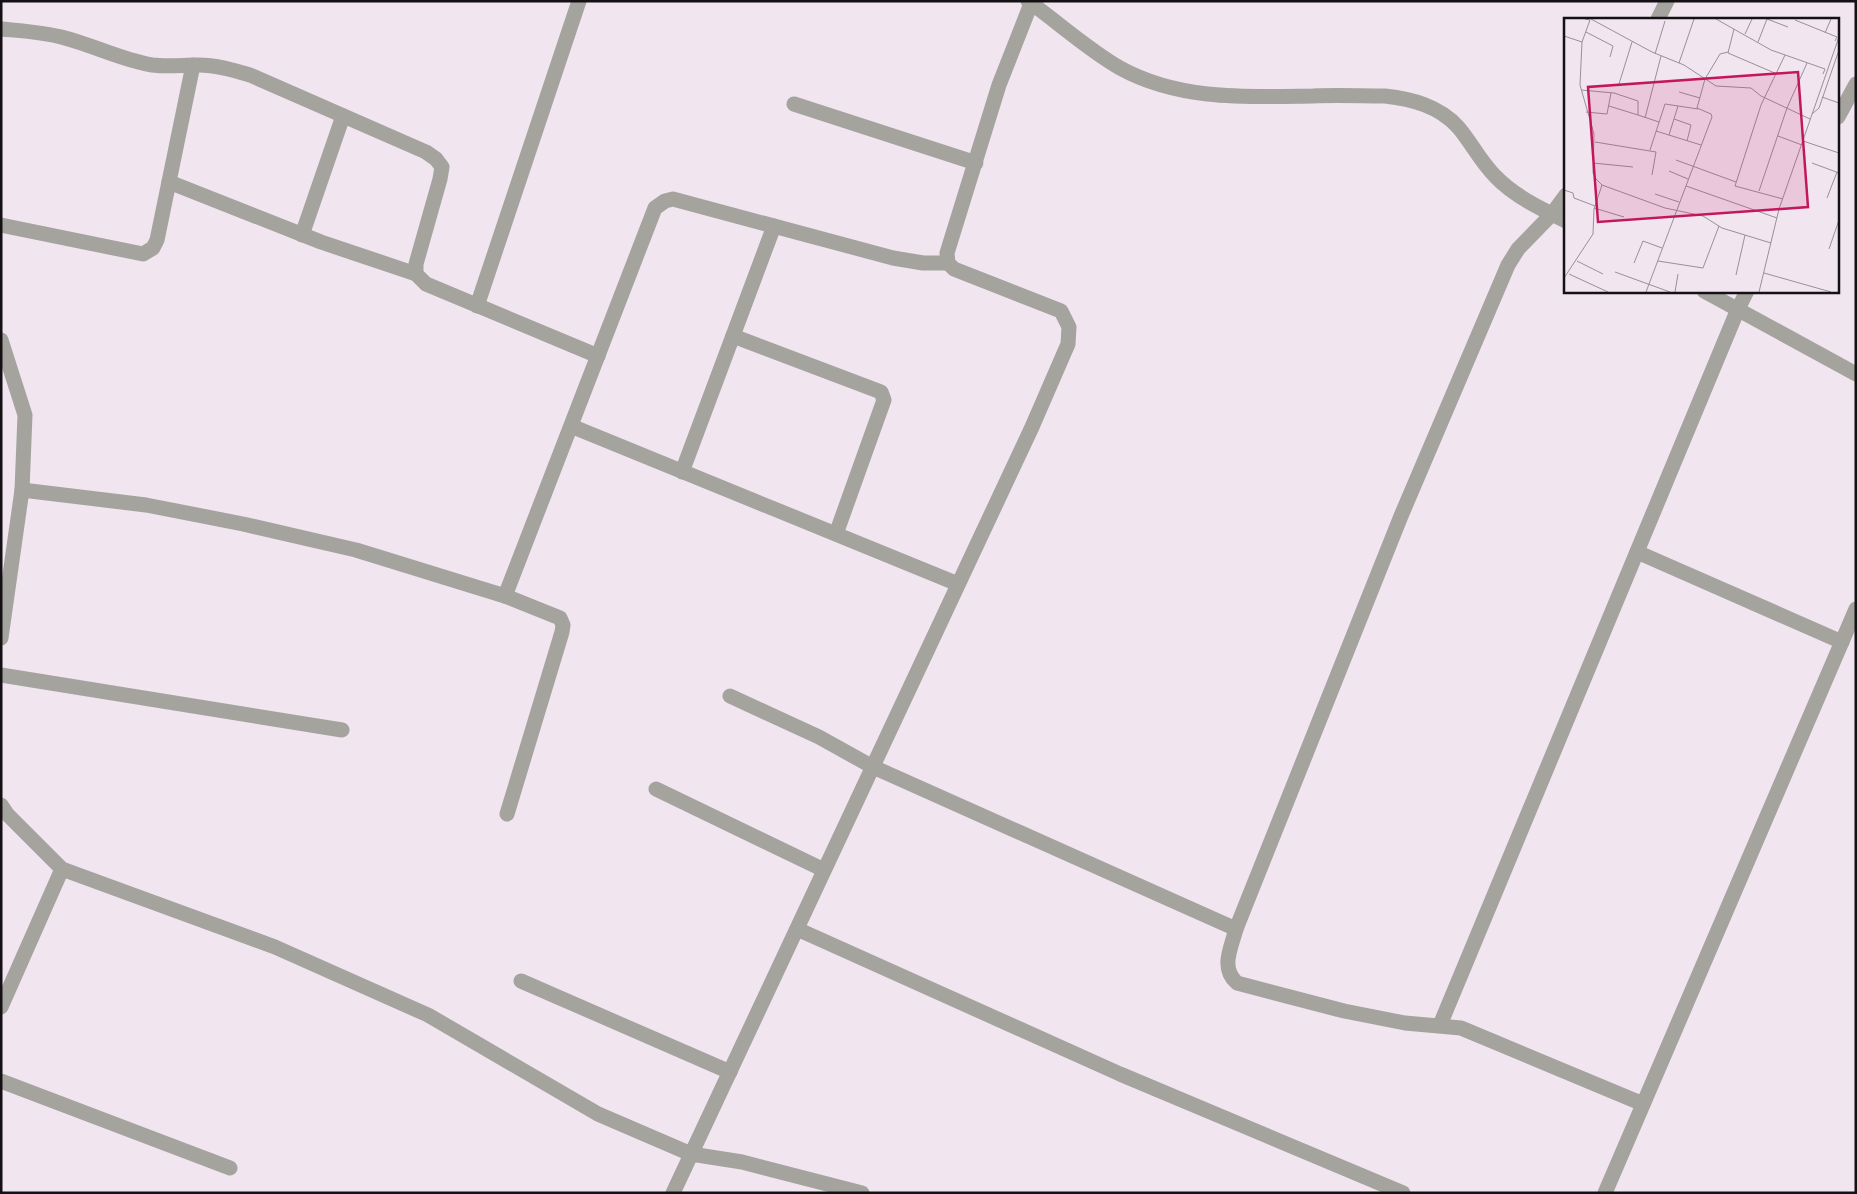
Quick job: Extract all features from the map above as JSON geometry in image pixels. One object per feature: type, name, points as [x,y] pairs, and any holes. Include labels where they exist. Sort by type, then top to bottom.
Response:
[{"type":"street","points":[[478,306],[579,1]]},
{"type":"street","points":[[673,1193],[1036,418],[1068,344],[1069,327],[1061,311],[954,269],[948,263],[947,253],[999,85],[1030,2],[1092,50],[1122,68],[1162,85],[1202,94],[1238,98],[1385,96],[1409,99],[1434,108],[1457,126],[1485,166],[1506,186],[1559,218]]},
{"type":"street","points":[[1658,18],[1666,2]]},
{"type":"street","points":[[1,29],[65,38],[124,58],[152,65],[224,67],[250,75],[426,152],[436,159],[442,167],[416,264],[416,274]]},
{"type":"street","points":[[1,225],[143,254],[153,248],[157,240],[193,65]]},
{"type":"street","points":[[1840,114],[1856,84]]},
{"type":"street","points":[[794,104],[976,163]]},
{"type":"street","points":[[302,235],[343,116]]},
{"type":"street","points":[[169,182],[302,235],[416,274],[426,284],[598,356]]},
{"type":"street","points":[[505,596],[656,208],[665,201],[674,199],[893,258],[923,263],[948,263]]},
{"type":"street","points":[[1564,202],[1559,218],[1518,249],[1508,265],[1401,516],[1236,929],[1227,967],[1230,977],[1237,983],[1344,1011],[1405,1023],[1461,1028],[1642,1104]]},
{"type":"street","points":[[682,472],[774,226]]},
{"type":"street","points":[[1706,292],[1856,374]]},
{"type":"street","points":[[1440,1025],[1746,292]]},
{"type":"street","points":[[732,336],[881,392],[884,400],[836,534]]},
{"type":"street","points":[[1,340],[25,415],[22,490],[1,638]]},
{"type":"street","points":[[571,426],[958,584]]},
{"type":"street","points":[[22,490],[146,505],[243,524],[356,550],[505,596],[560,618],[563,625],[507,814]]},
{"type":"street","points":[[1637,552],[1842,642]]},
{"type":"street","points":[[1605,1193],[1856,609]]},
{"type":"street","points":[[1,675],[342,730]]},
{"type":"street","points":[[730,696],[819,737],[873,768],[1236,929]]},
{"type":"street","points":[[656,789],[824,870]]},
{"type":"street","points":[[1,805],[7,814],[62,869],[275,947],[419,1011],[598,1114],[691,1154],[742,1162],[862,1193]]},
{"type":"street","points":[[1,1008],[62,869]]},
{"type":"street","points":[[796,929],[1120,1074],[1403,1193]]},
{"type":"street","points":[[521,981],[730,1072]]},
{"type":"street","points":[[1,1081],[230,1168]]}]
